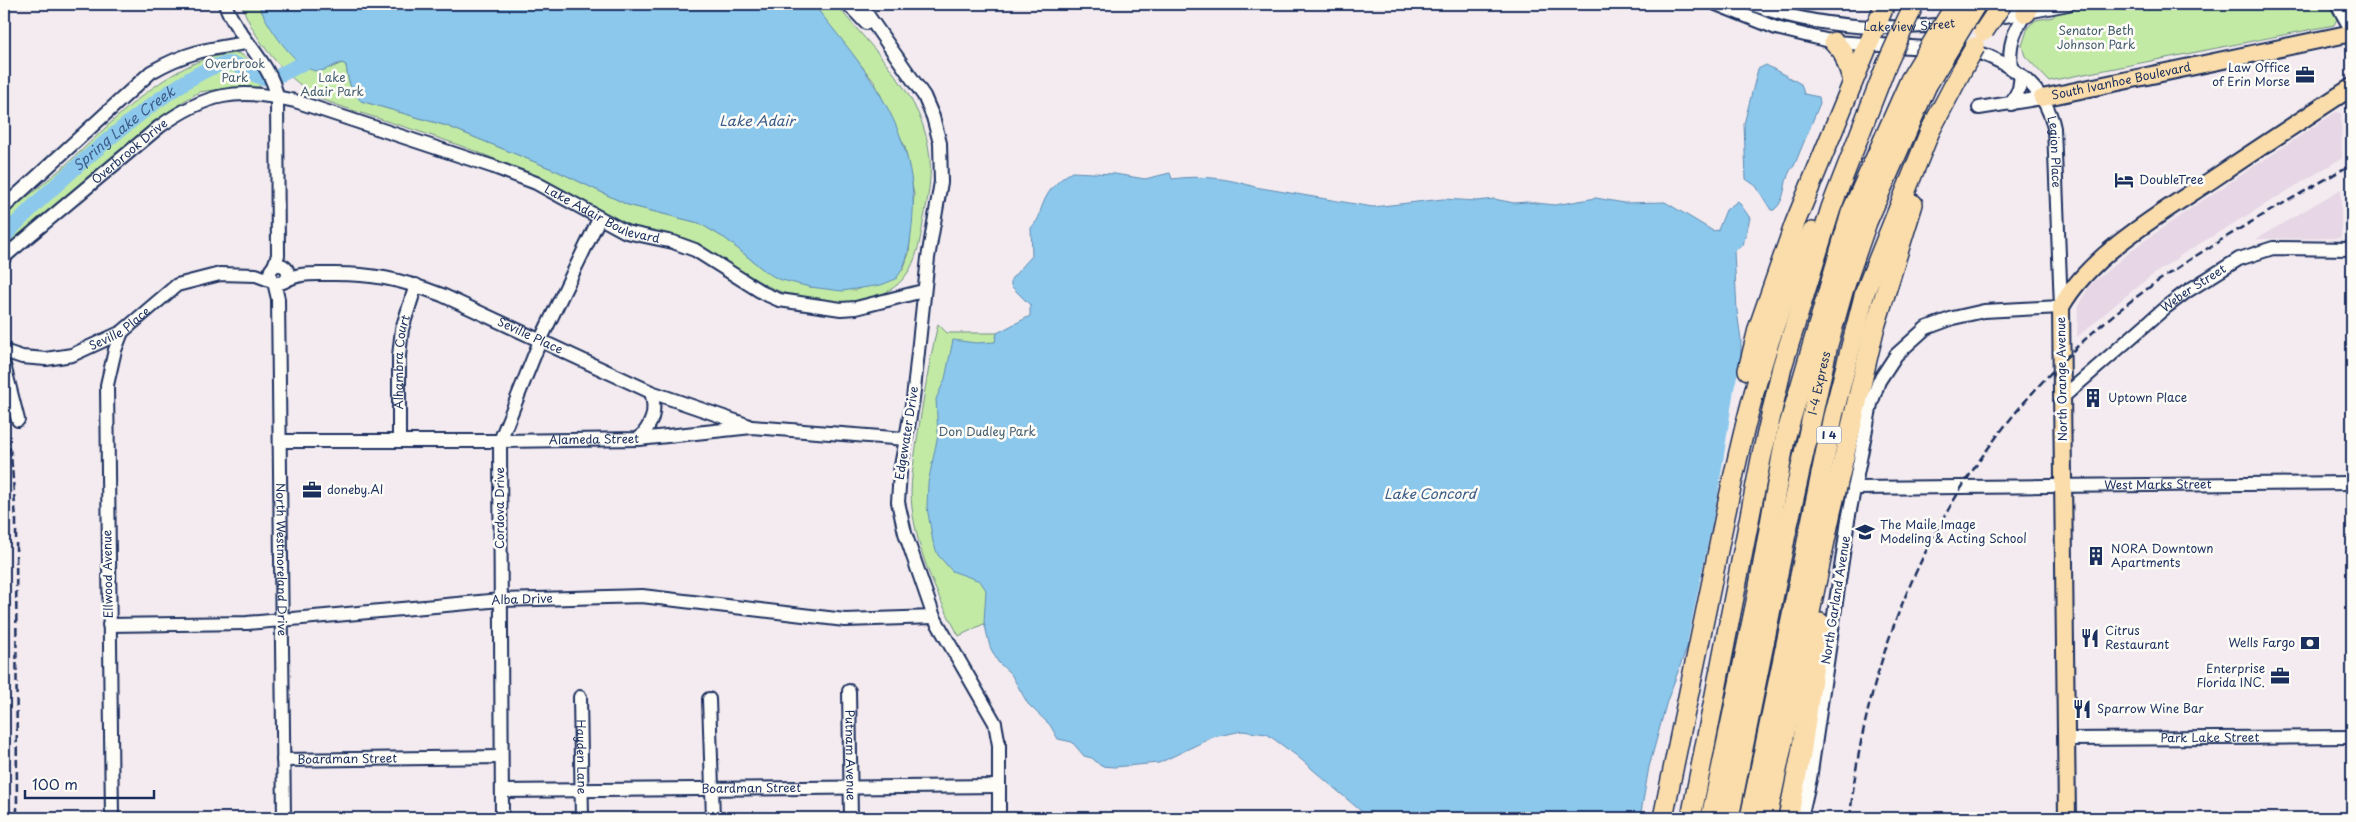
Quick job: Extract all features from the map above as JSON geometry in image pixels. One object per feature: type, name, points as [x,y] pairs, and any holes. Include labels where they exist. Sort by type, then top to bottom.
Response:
[{"type":"highway","points":[[1734,470],[1743,389],[1757,332],[1795,223],[1885,4]]},
{"type":"highway","points":[[1691,818],[1763,450],[1782,366],[1831,208],[1886,66],[1914,4]]},
{"type":"highway","name":"I-4 Express","points":[[1711,818],[1757,597],[1785,439],[1851,213],[1919,82],[1956,4]]},
{"type":"highway","name":"I-4 Express","points":[[1729,818],[1786,534],[1828,345],[1844,288],[1919,82],[1976,4]]},
{"type":"highway","points":[[1788,818],[1801,754],[1872,335],[1893,263],[1925,172],[1975,47],[2002,4]]},
{"type":"highway","points":[[1834,42],[1845,57],[1853,81]]},
{"type":"highway","name":"I 4","points":[[1750,818],[1833,416],[1865,292],[1930,131],[1966,68]]},
{"type":"highway","points":[[1664,818],[1734,470],[1753,394],[1777,316],[1817,222],[1831,208]]},
{"type":"highway","points":[[1767,818],[1817,577],[1847,485]]},
{"type":"main road","name":"South Ivanhoe Boulevard","points":[[2042,98],[2352,32]]},
{"type":"main road","name":"North Orange Avenue","points":[[2067,818],[2063,397],[2060,307],[2075,285],[2120,243],[2154,218],[2352,87]]},
{"type":"street","points":[[226,4],[231,18],[274,83],[277,97],[279,264]]},
{"type":"street","name":"Edgewater Drive","points":[[848,4],[886,42]]},
{"type":"street","name":"Edgewater Drive","points":[[860,4],[924,96],[936,125],[940,143],[941,182],[923,291],[914,399],[898,486],[900,512],[905,533],[934,618],[995,723],[998,738],[999,818]]},
{"type":"street","name":"Lakeview Street","points":[[1716,4],[1776,28],[1834,42],[2027,8],[2068,4]]},
{"type":"street","name":"Lakeview Street","points":[[1752,4],[1794,18],[1844,27],[1901,47]]},
{"type":"street","points":[[2337,4],[2352,32]]},
{"type":"street","points":[[2011,104],[2019,89],[2016,71],[2009,53],[2011,40],[2027,8]]},
{"type":"street","points":[[4,207],[151,72],[175,58],[197,51],[247,43]]},
{"type":"street","name":"Legion Place","points":[[1901,47],[1973,51],[1994,57],[2016,71],[2042,98],[2052,116],[2054,128],[2060,307]]},
{"type":"street","name":"Overbrook Drive","points":[[4,257],[145,138],[180,111],[214,96],[277,97]]},
{"type":"street","name":"Lake Adair Boulevard","points":[[277,97],[494,167],[536,183],[598,219],[626,232],[673,242],[696,250],[763,293],[793,304],[827,309],[856,308],[923,291]]},
{"type":"street","name":"South Ivanhoe Boulevard","points":[[1979,108],[2042,98]]},
{"type":"street","name":"Cordova Drive","points":[[502,818],[500,442],[540,341],[598,219]]},
{"type":"street","name":"Weber Street","points":[[2063,397],[2166,307],[2186,292],[2239,259],[2273,248],[2352,249]]},
{"type":"street","name":"Seville Place","points":[[256,275],[279,264],[300,274]]},
{"type":"street","name":"North Westmoreland Drive","points":[[279,264],[269,272],[278,282],[284,818]]},
{"type":"street","name":"Seville Place","points":[[4,351],[22,357],[46,359],[72,355],[122,332],[177,285],[220,274],[256,275],[278,282],[300,274],[372,274],[416,285],[442,295],[652,392],[752,427]]},
{"type":"street","name":"Alhambra Court","points":[[400,441],[399,356],[402,329],[416,285]]},
{"type":"street","name":"North Garland Avenue","points":[[1801,818],[1810,779],[1831,628],[1847,485],[1876,388],[1896,355],[1926,328],[1953,318],[1984,311],[2060,307]]},
{"type":"street","name":"Ellwood Avenue","points":[[112,818],[107,385],[115,350],[122,332]]},
{"type":"street","points":[[4,365],[18,420]]},
{"type":"street","points":[[639,439],[649,427],[654,416],[652,392]]},
{"type":"street","name":"Alameda Street","points":[[280,441],[500,442],[639,439],[752,427],[906,439]]},
{"type":"street","name":"West Marks Street","points":[[1847,485],[2064,486],[2352,483]]},
{"type":"street","name":"Alba Drive","points":[[109,626],[282,620],[501,600],[642,596],[845,620],[934,618]]},
{"type":"street","name":"Putnam Avenue","points":[[849,691],[850,818]]},
{"type":"street","name":"Hayden Lane","points":[[580,697],[582,818]]},
{"type":"street","points":[[709,699],[713,818]]},
{"type":"street","name":"Park Lake Street","points":[[2066,739],[2352,737]]},
{"type":"street","name":"Boardman Street","points":[[283,760],[501,756]]},
{"type":"street","name":"Boardman Street","points":[[502,791],[999,786]]},
{"type":"shaded area","points":[[2336,112],[2341,113],[2342,158],[2181,255],[2139,285],[2077,337],[2078,306],[2090,285],[2137,246]]},
{"type":"shaded area","points":[[2341,189],[2341,238],[2256,239]]},
{"type":"green space","name":"Lake Adair Park","points":[[241,4],[259,4],[261,11],[300,64],[331,68],[342,63],[346,65],[350,85],[361,101],[447,126],[557,171],[628,205],[699,223],[726,239],[766,272],[810,287],[856,290],[903,270],[909,253],[914,195],[905,147],[875,83],[813,4],[836,4],[881,57],[908,94],[926,136],[930,159],[929,185],[915,258],[910,269],[895,287],[871,298],[837,303],[820,302],[803,299],[772,288],[757,281],[707,250],[683,240],[630,226],[609,218],[504,163],[459,145],[320,99],[295,80],[273,58],[255,32]]},
{"type":"green space","name":"Senator Beth Johnson Park","points":[[2090,4],[2332,4],[2337,19],[2334,25],[2049,81],[2025,56],[2022,46],[2028,27],[2036,20],[2053,17],[2057,11]]},
{"type":"green space","name":"Overbrook Park","points":[[236,53],[244,56],[256,68],[262,82],[259,87],[199,92],[184,101],[152,124],[4,250],[5,215],[63,168],[137,100],[184,68],[206,59]]},
{"type":"green space","name":"Don Dudley Park","points":[[938,324],[947,333],[1055,333],[998,617],[959,636],[943,606],[924,558],[915,525],[911,499],[912,474],[917,440]]},
{"type":"water","name":"Lake Adair","points":[[259,4],[813,4],[870,79],[886,105],[899,133],[908,162],[913,193],[912,226],[908,254],[903,267],[896,279],[881,285],[842,291],[810,287],[778,279],[766,272],[726,239],[699,223],[628,205],[557,171],[447,126],[361,101],[350,85],[346,65],[342,63],[316,71],[299,62],[290,54],[274,33]]},
{"type":"water","points":[[1766,65],[1801,84],[1804,94],[1819,97],[1820,103],[1794,166],[1790,170],[1781,200],[1774,210],[1771,210],[1756,186],[1746,179],[1744,124],[1758,69]]},
{"type":"water","name":"Lake Concord","points":[[1072,172],[1115,174],[1145,179],[1170,173],[1172,179],[1203,177],[1224,179],[1255,187],[1373,207],[1443,199],[1477,201],[1494,199],[1514,203],[1527,202],[1555,205],[1596,198],[1624,203],[1665,202],[1713,231],[1718,230],[1726,210],[1738,201],[1750,218],[1743,245],[1734,251],[1737,311],[1741,340],[1741,443],[1692,634],[1667,701],[1649,767],[1640,818],[1369,818],[1297,756],[1267,734],[1242,731],[1213,737],[1159,763],[1114,767],[1101,766],[1092,758],[1084,756],[1072,742],[1058,739],[1050,725],[1028,704],[1011,674],[998,662],[990,647],[984,622],[986,590],[980,581],[952,571],[938,555],[933,542],[927,507],[928,483],[938,435],[936,399],[945,379],[953,340],[976,343],[995,342],[997,333],[1030,316],[1030,305],[1011,286],[1011,279],[1032,256],[1031,228],[1038,218],[1045,199],[1058,182]]},
{"type":"pier","points":[[1743,351],[1743,444],[1691,645],[1687,644],[1718,494],[1734,389]]},
{"type":"waterway","name":"Spring Lake Creek","points":[[282,74],[319,55]]},
{"type":"waterway","name":"Spring Lake Creek","points":[[4,237],[76,167],[143,111],[176,88],[203,72],[224,64],[235,64],[263,78]]},
{"type":"railway","points":[[1850,818],[1860,745],[1878,674],[1902,605],[1933,538],[1970,475],[2013,416],[2062,361],[2117,312],[2145,291],[2232,233],[2352,164]]},
{"type":"railway","points":[[4,424],[11,454],[16,520],[17,818]]},
{"type":"place","name":"Law Office of Erin Morse","points":[[2305,75]]},
{"type":"place","name":"DoubleTree","points":[[2124,180]]},
{"type":"place","name":"Uptown Place","points":[[2093,398]]},
{"type":"place","name":"doneby.AI","points":[[312,490]]},
{"type":"place","name":"The Maile Image Modeling & Acting School","points":[[1865,532]]},
{"type":"place","name":"NORA Downtown Apartments","points":[[2096,556]]},
{"type":"place","name":"Citrus Restaurant","points":[[2090,638]]},
{"type":"place","name":"Wells Fargo","points":[[2310,643]]},
{"type":"place","name":"Enterprise Florida INC.","points":[[2280,676]]},
{"type":"place","name":"Sparrow Wine Bar","points":[[2082,709]]}]
